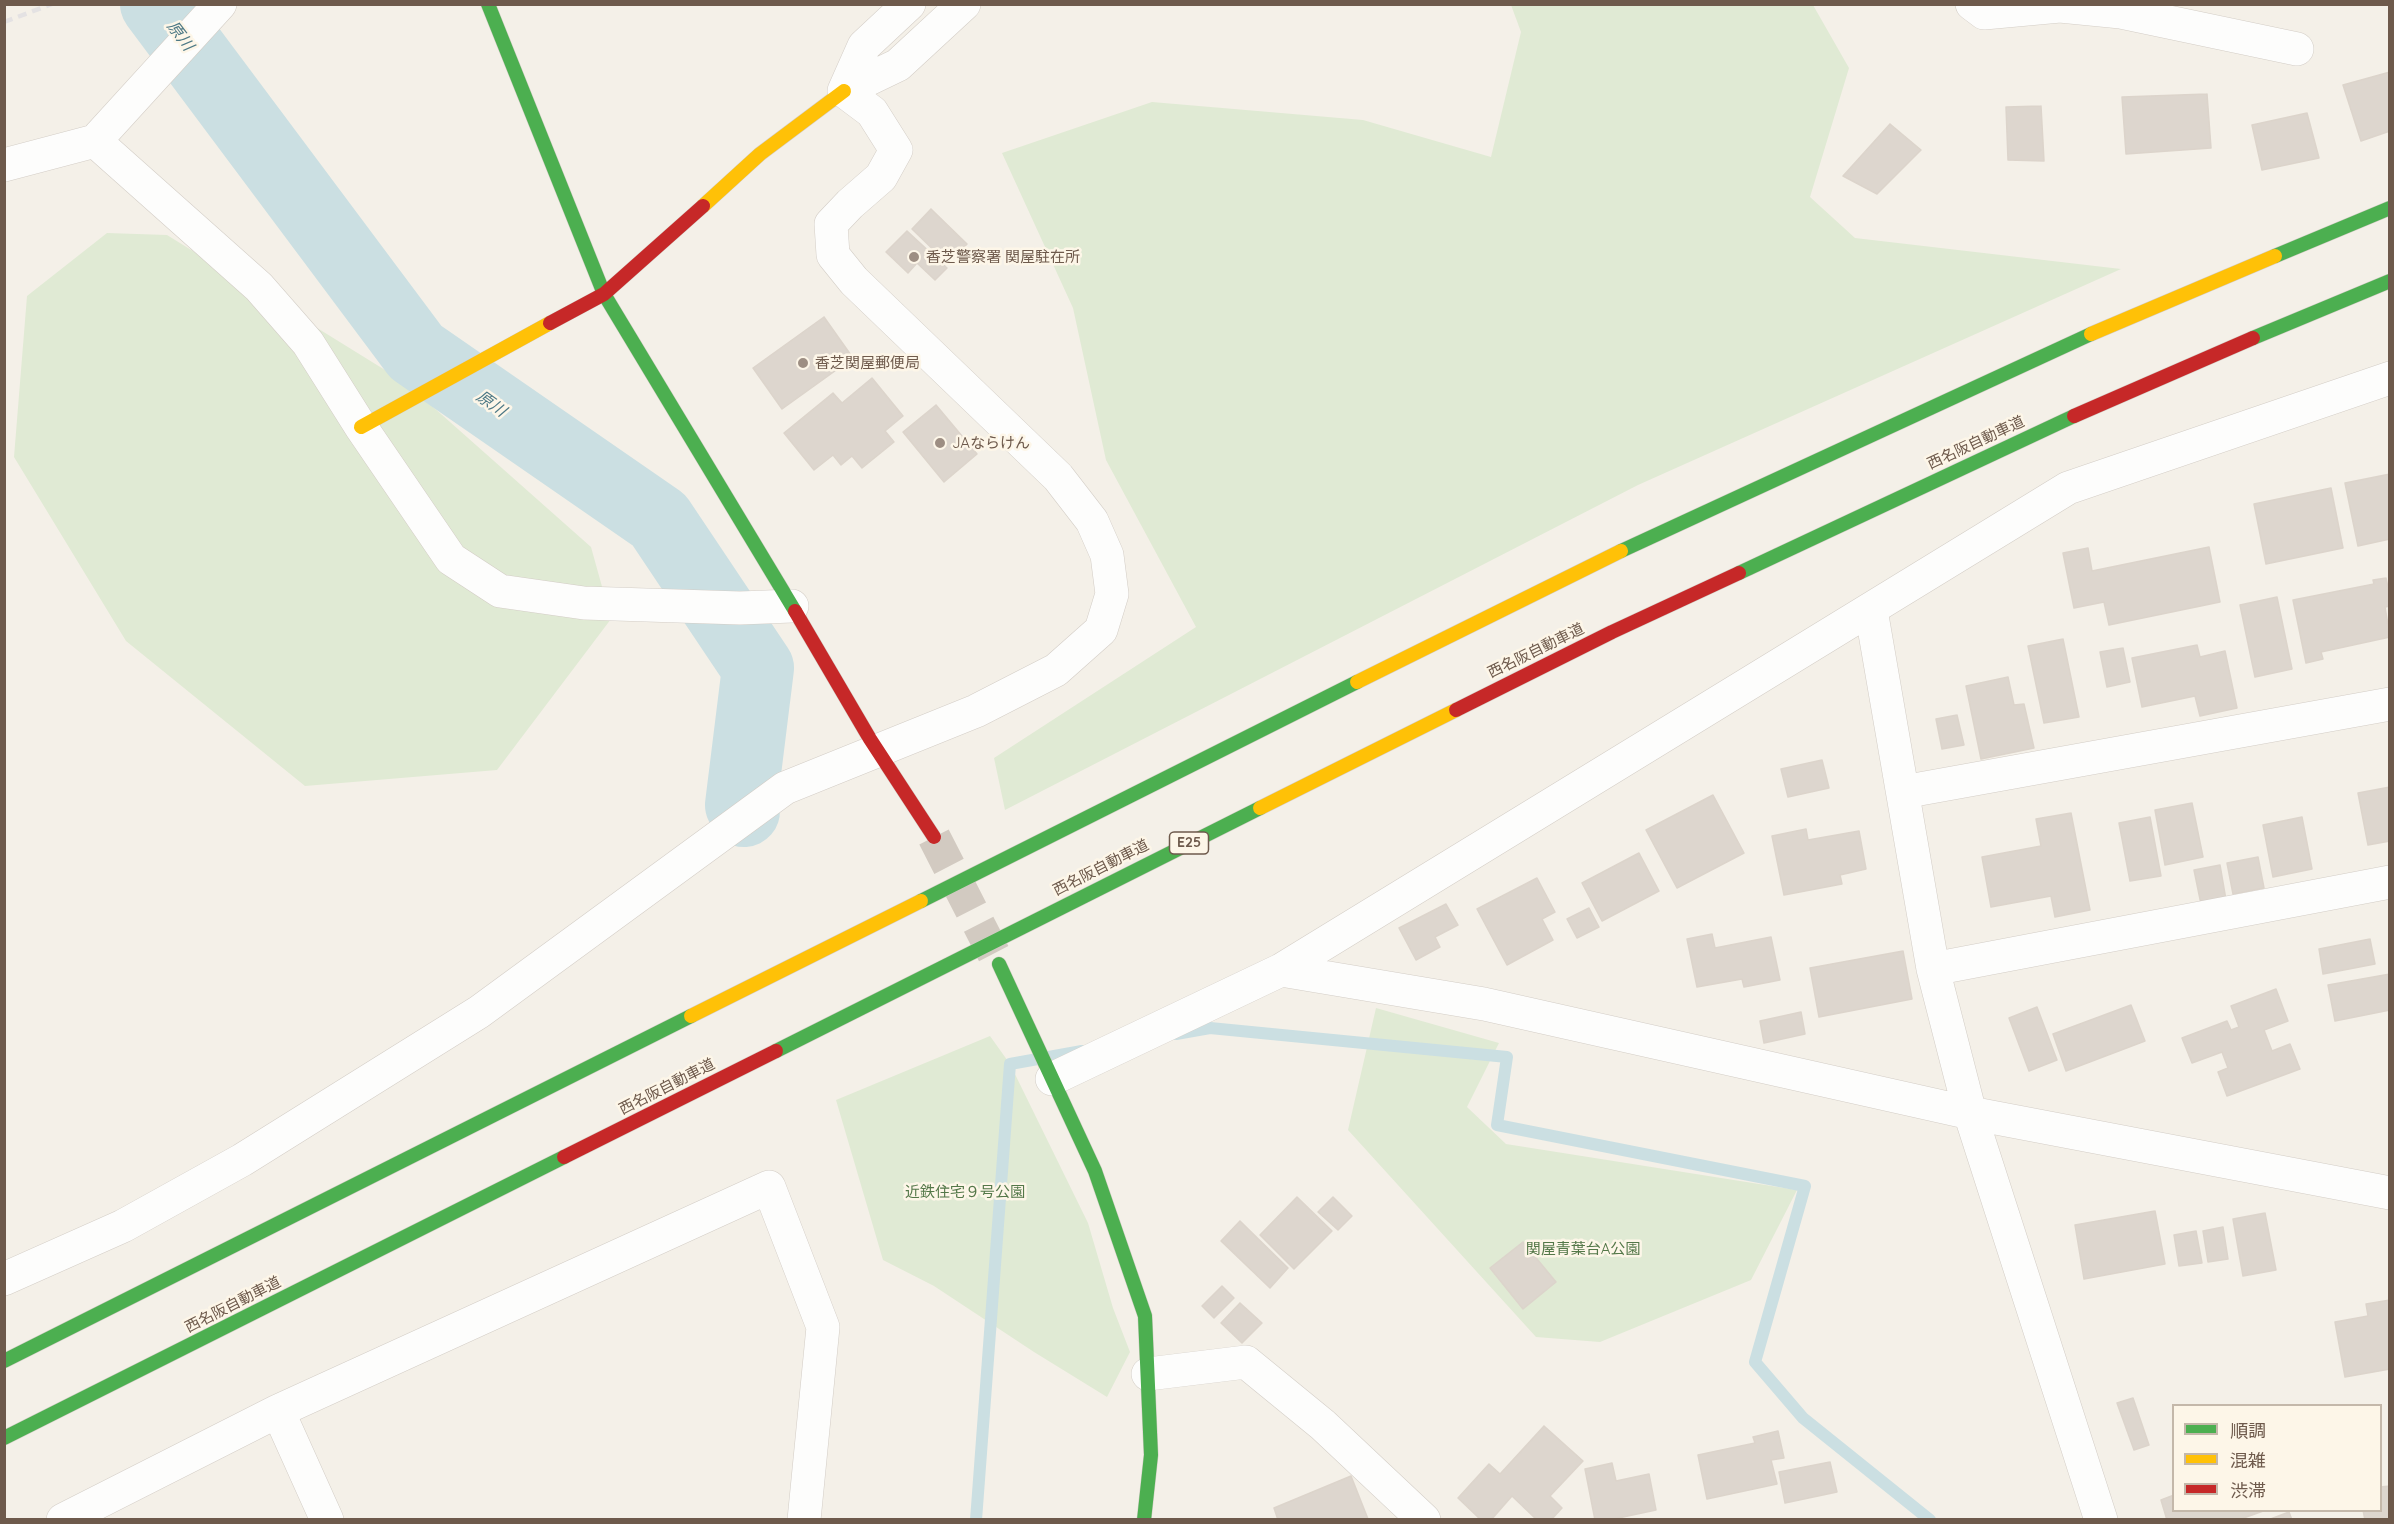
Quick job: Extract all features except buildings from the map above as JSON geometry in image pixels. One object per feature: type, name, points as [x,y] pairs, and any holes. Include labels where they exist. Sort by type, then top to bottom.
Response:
[{"type":"main road","points":[[488,4],[604,294],[734,507],[878,752],[934,837]]},
{"type":"main road","points":[[361,426],[604,294],[760,154],[844,92]]},
{"type":"main road","points":[[4,1360],[1592,564],[2075,341],[2390,208]]},
{"type":"main road","name":"西名阪自動車道","points":[[4,1438],[1623,627],[2118,395],[2390,281]]},
{"type":"main road","points":[[999,964],[1095,1171],[1145,1316],[1151,1455],[1144,1520]]},
{"type":"street","points":[[4,165],[95,141],[220,4]]},
{"type":"street","points":[[844,92],[864,46],[909,4]]},
{"type":"street","points":[[844,92],[898,65],[964,4]]},
{"type":"street","points":[[1972,4],[1984,13],[2060,6],[2124,8],[2297,49]]},
{"type":"street","points":[[4,1279],[123,1226],[242,1160],[478,1012],[785,788],[976,711],[1056,670],[1101,630],[1112,594],[1107,555],[1092,521],[1058,477],[854,281],[833,255],[831,224],[881,177],[896,150],[872,112],[844,92]]},
{"type":"street","points":[[95,141],[259,287],[308,343],[451,559],[500,591],[584,603],[740,608],[792,606]]},
{"type":"street","points":[[1052,1078],[1281,970],[2068,488],[2390,378]]},
{"type":"street","points":[[1871,610],[1933,969],[1970,1113],[2101,1520]]},
{"type":"street","points":[[1903,792],[2390,704]]},
{"type":"street","points":[[1933,969],[2390,882]]},
{"type":"street","points":[[1281,970],[1484,1004],[1970,1113],[2390,1193]]},
{"type":"street","points":[[63,1520],[278,1411],[769,1186],[823,1327],[804,1520]]},
{"type":"street","points":[[1148,1374],[1246,1362],[1323,1425],[1424,1520]]},
{"type":"street","points":[[278,1411],[327,1520]]},
{"type":"green space","points":[[1511,5],[1813,5],[1849,68],[1810,197],[1855,238],[2121,269],[1638,485],[1005,810],[994,758],[1196,627],[1106,460],[1073,308],[1002,153],[1152,102],[1363,120],[1491,157],[1521,32]]},
{"type":"green space","points":[[107,233],[167,235],[406,383],[591,547],[611,619],[497,770],[305,786],[126,641],[14,457],[27,296]]},
{"type":"green space","name":"関屋青葉台A公園","points":[[1376,1008],[1499,1043],[1467,1107],[1506,1144],[1797,1190],[1751,1280],[1600,1342],[1536,1337],[1348,1130]]},
{"type":"green space","name":"近鉄住宅９号公園","points":[[990,1036],[1010,1064],[1088,1223],[1113,1308],[1130,1352],[1107,1397],[934,1286],[883,1260],[836,1100]]},
{"type":"waterway","name":"原川","points":[[156,4],[416,352],[659,520],[758,668],[741,805],[744,811]]},
{"type":"waterway","points":[[1176,1034],[1210,1028],[1507,1057],[1497,1125],[1805,1186],[1755,1362],[1803,1418],[1930,1520]]},
{"type":"waterway","points":[[976,1520],[1010,1064],[1082,1051]]},
{"type":"tunnel","points":[[934,837],[999,964]]},
{"type":"railway","points":[[4,22],[52,4]]},
{"type":"traffic: fast","points":[[488,4],[604,294],[795,611]]},
{"type":"traffic: fast","points":[[2275,256],[2390,208]]},
{"type":"traffic: fast","points":[[2253,338],[2390,281]]},
{"type":"traffic: fast","points":[[1621,551],[2091,334]]},
{"type":"traffic: fast","points":[[1739,573],[2074,416]]},
{"type":"traffic: fast","points":[[921,901],[1357,682]]},
{"type":"traffic: fast","points":[[776,1051],[1260,808]]},
{"type":"traffic: fast","points":[[999,964],[1095,1171],[1145,1316],[1151,1455],[1144,1520]]},
{"type":"traffic: fast","points":[[4,1361],[691,1016]]},
{"type":"traffic: fast","points":[[4,1438],[564,1157]]},
{"type":"traffic: slow","points":[[703,206],[760,154],[844,91]]},
{"type":"traffic: slow","points":[[2091,334],[2275,256]]},
{"type":"traffic: slow","points":[[361,427],[550,323]]},
{"type":"traffic: slow","points":[[1357,682],[1621,551]]},
{"type":"traffic: slow","points":[[1260,808],[1456,710]]},
{"type":"traffic: slow","points":[[691,1016],[921,901]]},
{"type":"traffic: jam","points":[[550,323],[604,294],[703,206]]},
{"type":"traffic: jam","points":[[2074,416],[2253,338]]},
{"type":"traffic: jam","points":[[1456,710],[1612,632],[1739,573]]},
{"type":"traffic: jam","points":[[795,611],[870,739],[934,837]]},
{"type":"traffic: jam","points":[[564,1157],[776,1051]]},
{"type":"place","name":"香芝警察署 関屋駐在所","points":[[914,257]]},
{"type":"place","name":"香芝関屋郵便局","points":[[803,363]]},
{"type":"place","name":"JAならけん","points":[[940,443]]}]
